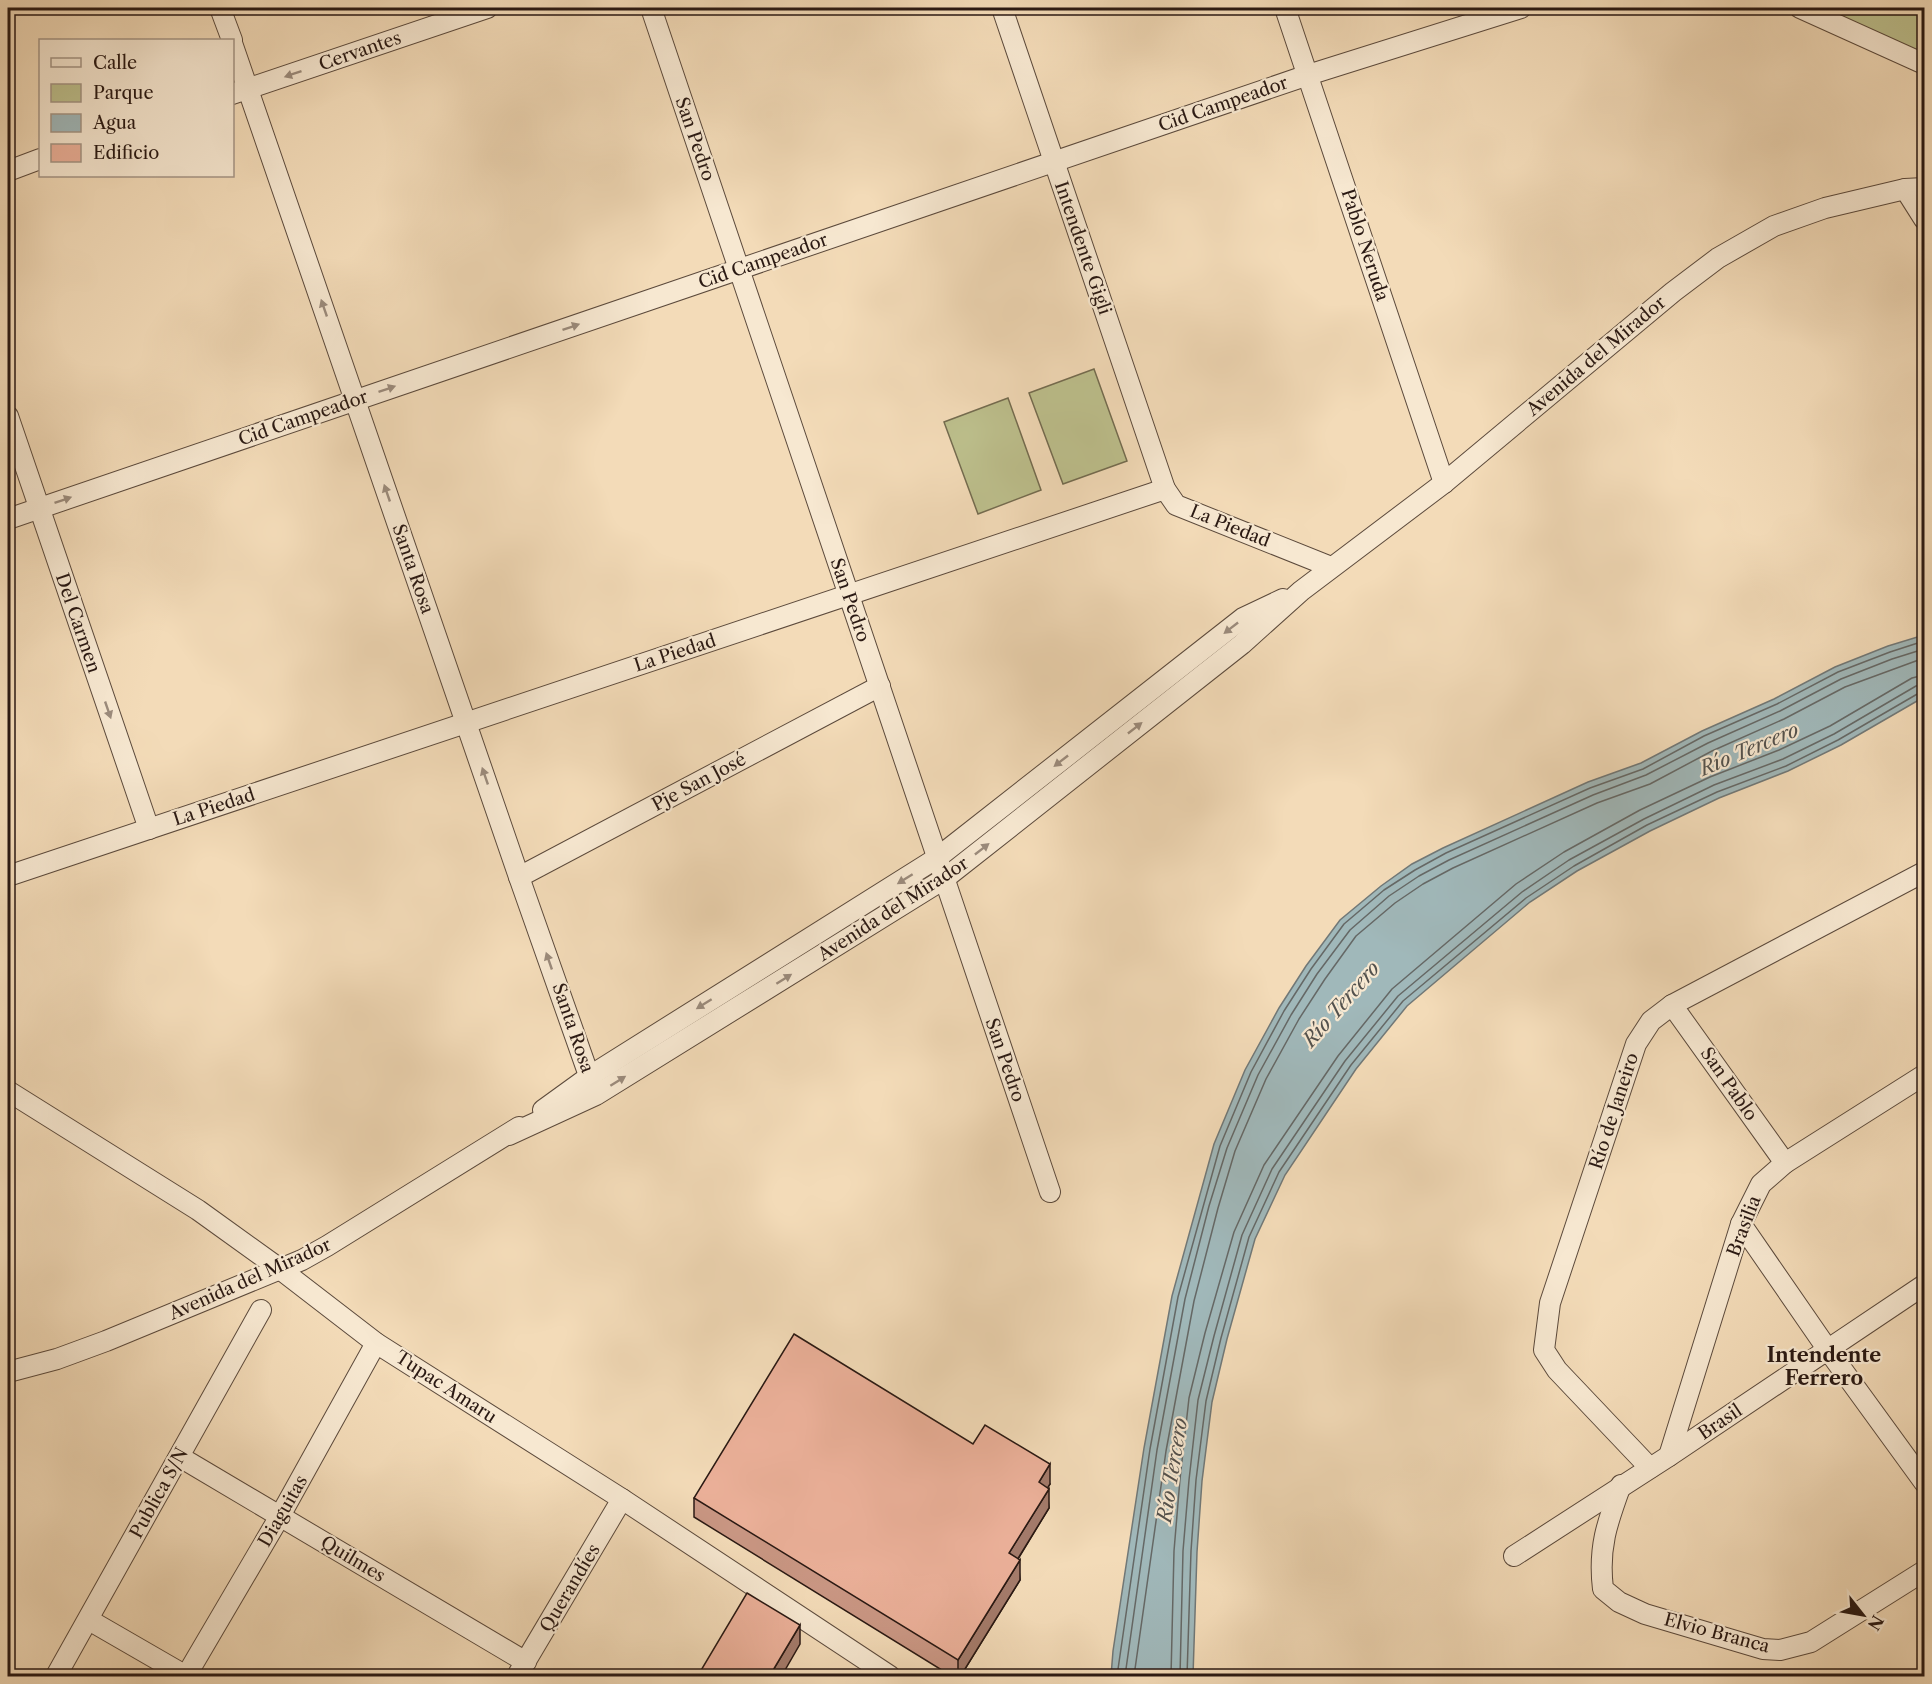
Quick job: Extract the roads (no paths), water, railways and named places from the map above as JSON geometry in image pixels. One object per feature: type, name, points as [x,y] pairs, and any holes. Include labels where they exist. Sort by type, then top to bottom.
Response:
[{"type":"street","name":"Santa Rosa","points":[[220,8],[231,39]]},
{"type":"street","name":"Cervantes","points":[[240,91],[487,8]]},
{"type":"street","name":"San Pedro","points":[[651,8],[1050,1192]]},
{"type":"street","name":"Intendente Gigli","points":[[1002,8],[1165,489]]},
{"type":"street","name":"Pablo Neruda","points":[[1285,8],[1444,483]]},
{"type":"street","name":"Cid Campeador","points":[[8,519],[1308,75],[1521,8]]},
{"type":"street","points":[[1800,8],[1924,64]]},
{"type":"street","name":"Santa Rosa","points":[[234,54],[240,91],[355,400],[596,1095]]},
{"type":"street","points":[[8,171],[39,159]]},
{"type":"street","name":"Avenida del Mirador","points":[[509,1135],[596,1095],[944,879],[1242,644],[1331,567],[1444,483],[1673,292],[1718,258],[1774,226],[1825,208],[1905,189],[1924,188]]},
{"type":"street","points":[[1905,189],[1924,219]]},
{"type":"street","name":"Del Carmen","points":[[8,416],[149,829]]},
{"type":"street","name":"La Piedad","points":[[8,876],[1165,489],[1176,505],[1331,567]]},
{"type":"street","name":"Avenida del Mirador","points":[[8,1372],[57,1359],[106,1341],[280,1269],[327,1246],[509,1135],[590,1076],[937,858],[1243,618],[1301,591]]},
{"type":"street","name":"Pje San José","points":[[519,877],[880,686]]},
{"type":"street","name":"Río de Janeiro","points":[[1650,1468],[1557,1370],[1544,1350],[1551,1303],[1636,1044],[1651,1021],[1672,1005],[1924,872]]},
{"type":"street","name":"San Pablo","points":[[1672,1005],[1785,1163]]},
{"type":"street","name":"Brasilia","points":[[1669,1456],[1741,1224],[1761,1184],[1785,1163],[1924,1075]]},
{"type":"street","name":"Tupac Amaru","points":[[8,1091],[198,1210],[376,1342],[622,1499],[890,1677]]},
{"type":"street","points":[[1741,1224],[1828,1350],[1924,1482]]},
{"type":"street","name":"Brasil","points":[[1514,1556],[1669,1456],[1924,1285]]},
{"type":"street","name":"Publica S/N","points":[[56,1677],[261,1310]]},
{"type":"street","name":"Diaguitas","points":[[186,1676],[280,1516],[376,1342]]},
{"type":"street","name":"Quilmes","points":[[180,1457],[280,1516],[522,1669]]},
{"type":"street","name":"Elvio Branca","points":[[1621,1485],[1606,1527],[1600,1566],[1603,1588],[1619,1602],[1645,1614],[1763,1649],[1780,1650],[1811,1642],[1924,1571]]},
{"type":"street","name":"Querandíes","points":[[522,1669],[622,1499]]},
{"type":"street","points":[[89,1620],[186,1676]]},
{"type":"water","name":"Río Tercero","points":[[1924,635],[1924,697],[1841,745],[1788,771],[1719,798],[1650,831],[1577,871],[1530,902],[1407,1006],[1356,1069],[1285,1175],[1255,1239],[1227,1339],[1212,1402],[1202,1481],[1193,1676],[1111,1676],[1144,1448],[1172,1296],[1214,1144],[1245,1070],[1279,1008],[1340,920],[1412,864],[1443,848],[1588,782],[1641,763],[1835,667],[1888,646]]},
{"type":"district","name":"Intendente Ferrero","points":[[1824,1366]]}]
